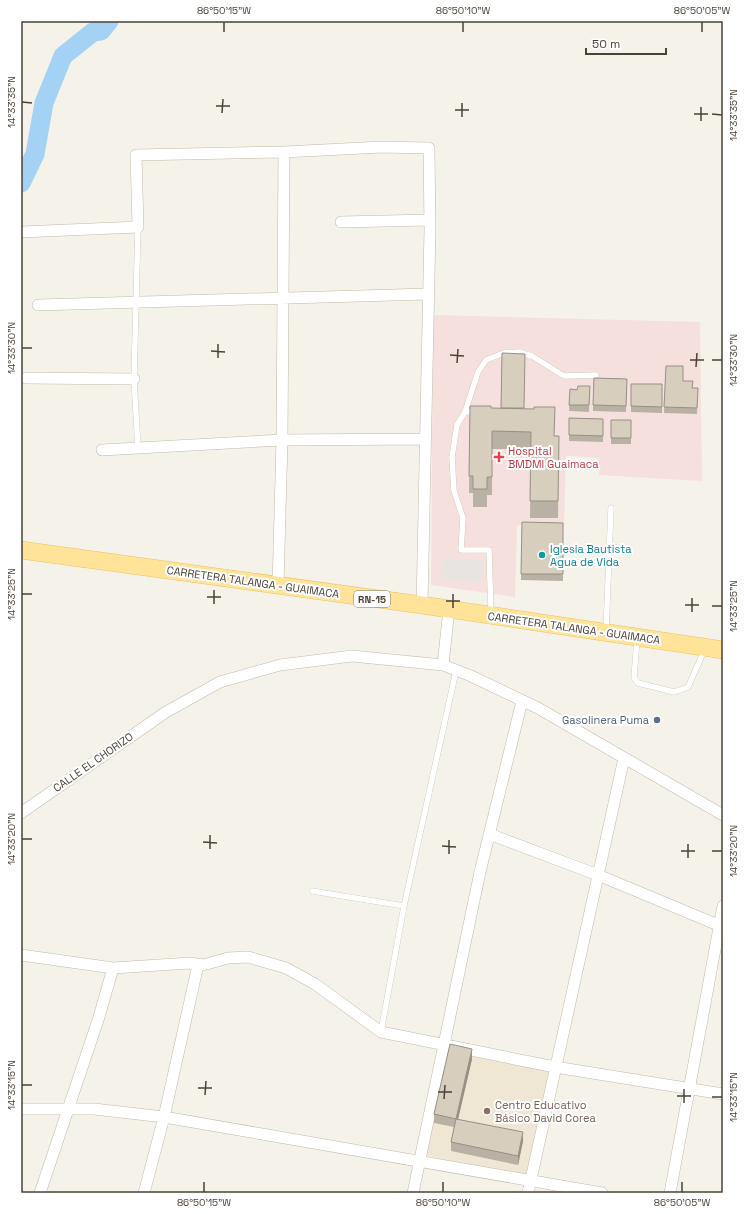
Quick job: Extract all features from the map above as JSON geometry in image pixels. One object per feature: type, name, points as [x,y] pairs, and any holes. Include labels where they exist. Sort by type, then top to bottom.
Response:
[{"type":"main road","name":"CARRETERA TALANGA - GUAIMACA","points":[[21,550],[422,605],[723,650]]},
{"type":"street","points":[[21,232],[138,227],[136,155],[284,152],[382,147],[428,148],[430,220],[422,605]]},
{"type":"street","points":[[278,586],[282,440],[284,152]]},
{"type":"street","points":[[341,222],[430,220]]},
{"type":"street","points":[[38,305],[428,294]]},
{"type":"street","points":[[26,378],[134,379]]},
{"type":"street","points":[[102,450],[282,440],[425,439]]},
{"type":"street","points":[[443,665],[449,609]]},
{"type":"street","name":"CALLE EL CHORIZO","points":[[21,814],[166,712],[220,682],[280,665],[352,656],[443,665],[472,676],[538,708],[723,815]]},
{"type":"street","points":[[413,1193],[418,1160],[489,834],[522,701]]},
{"type":"street","points":[[528,1193],[624,758]]},
{"type":"street","points":[[489,834],[598,875],[721,926]]},
{"type":"street","points":[[670,1193],[721,926],[723,906]]},
{"type":"street","points":[[21,955],[114,968],[190,964],[203,965],[228,958],[248,957],[286,968],[315,984],[381,1032],[555,1067],[723,1094]]},
{"type":"street","points":[[144,1193],[164,1117],[198,965]]},
{"type":"street","points":[[40,1193],[114,968]]},
{"type":"street","points":[[21,1109],[94,1109],[164,1117],[602,1193]]},
{"type":"lane","points":[[138,227],[134,379],[138,448]]},
{"type":"lane","points":[[491,615],[489,550],[461,550],[463,518],[454,491],[452,457],[457,425],[464,412],[478,372],[486,360],[504,353],[520,352],[532,356],[564,376],[596,375]]},
{"type":"lane","points":[[464,412],[478,412],[478,419]]},
{"type":"lane","points":[[606,632],[611,508]]},
{"type":"lane","points":[[637,637],[635,680],[638,683],[674,692],[688,687],[706,647]]},
{"type":"lane","points":[[381,1032],[404,906],[456,671]]},
{"type":"lane","points":[[312,891],[404,906]]},
{"type":"shaded area","name":"Hospital BMDMI Guaimaca","points":[[433,315],[700,322],[702,481],[599,475],[598,458],[566,456],[564,527],[517,525],[515,597],[431,585]]},
{"type":"shaded area","points":[[443,558],[482,560],[481,581],[442,580]]},
{"type":"shaded area","name":"Centro Educativo Básico David Corea","points":[[449,1052],[550,1067],[526,1177],[424,1155]]},
{"type":"building","points":[[502,353],[525,354],[524,408],[501,408]]},
{"type":"building","points":[[666,366],[683,366],[683,381],[693,381],[692,388],[698,388],[697,408],[664,407]]},
{"type":"building","points":[[594,378],[627,379],[626,406],[593,405]]},
{"type":"building","points":[[631,384],[662,384],[662,407],[631,406]]},
{"type":"building","points":[[578,386],[590,386],[589,405],[569,405],[570,389],[577,390]]},
{"type":"building","points":[[470,406],[534,409],[534,407],[555,407],[554,436],[559,436],[558,501],[530,501],[531,432],[492,431],[492,477],[487,477],[487,489],[473,489],[473,476],[469,476]]},
{"type":"building","points":[[569,418],[603,419],[603,436],[569,435]]},
{"type":"building","points":[[611,420],[631,420],[631,438],[611,438]]},
{"type":"building","name":"Iglesia Bautista Agua de Vida","points":[[522,522],[563,523],[563,574],[521,574]]},
{"type":"building","points":[[450,1044],[472,1049],[456,1119],[434,1114]]},
{"type":"building","points":[[456,1119],[523,1132],[518,1156],[451,1142]]},
{"type":"waterway","points":[[21,183],[35,154],[44,103],[63,56],[93,32],[101,31],[109,21]]},
{"type":"place","name":"Hospital BMDMI Guaimaca","points":[[499,457]]},
{"type":"place","name":"Iglesia Bautista Agua de Vida","points":[[542,555]]},
{"type":"place","name":"Gasolinera Puma","points":[[657,720]]},
{"type":"place","name":"Centro Educativo Básico David Corea","points":[[487,1111]]}]
